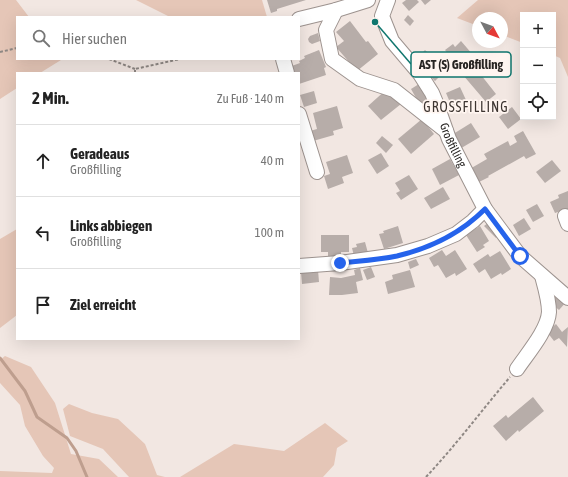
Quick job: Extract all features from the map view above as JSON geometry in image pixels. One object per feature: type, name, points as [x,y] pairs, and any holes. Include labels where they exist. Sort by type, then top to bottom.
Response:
[{"type":"street","points":[[300,19],[368,0]]},
{"type":"street","name":"Großfilling","points":[[388,0],[382,16],[392,41],[420,74],[432,94],[438,105],[451,145],[485,209],[520,256],[542,276],[565,291]]},
{"type":"street","points":[[336,10],[326,30],[332,59],[360,79],[394,90],[446,132]]},
{"type":"street","points":[[283,60],[287,72]]},
{"type":"street","points":[[300,117],[317,172]]},
{"type":"street","points":[[300,266],[397,256],[428,246],[456,234],[473,221],[485,209]]},
{"type":"street","points":[[517,369],[545,328],[549,313],[542,276]]},
{"type":"path","points":[[0,52],[16,48]]},
{"type":"path","points":[[112,60],[135,69],[176,60]]},
{"type":"path","points":[[426,477],[448,454],[478,414],[517,369]]},
{"type":"shaded area","points":[[0,0],[16,0],[28,16],[16,16],[16,60],[61,60],[42,72],[16,72],[16,89],[0,99]]},
{"type":"shaded area","points":[[136,0],[262,0],[267,16],[168,16]]},
{"type":"shaded area","points":[[478,0],[568,0],[568,77],[560,58],[556,56],[556,12],[520,12],[520,42],[508,37],[508,12],[472,12],[472,24],[457,18]]},
{"type":"shaded area","points":[[16,230],[16,316],[0,328],[0,239]]},
{"type":"shaded area","points":[[5,356],[31,367],[55,403],[71,454],[99,459],[118,477],[0,477],[0,471],[52,473],[54,468],[43,456],[25,426],[20,405],[0,383],[0,360]]},
{"type":"shaded area","points":[[69,404],[92,413],[118,419],[145,444],[157,475],[165,477],[129,477],[103,449],[70,436],[63,409]]},
{"type":"shaded area","points":[[325,423],[348,441],[337,448],[334,465],[323,477],[180,477],[234,444],[284,451]]},
{"type":"building","points":[[267,0],[306,0],[277,9],[277,11],[271,13]]},
{"type":"building","points":[[406,0],[417,0],[419,2],[409,11],[402,3]]},
{"type":"building","points":[[421,0],[431,0],[425,5]]},
{"type":"building","points":[[408,15],[414,21],[410,26],[404,20]]},
{"type":"building","points":[[350,21],[366,42],[368,41],[378,54],[357,71],[336,47],[344,41],[336,32]]},
{"type":"building","points":[[318,33],[320,41],[312,44],[309,42],[308,39],[310,36]]},
{"type":"building","points":[[461,41],[473,55],[465,61],[471,68],[474,66],[496,94],[486,102],[457,68],[459,67],[445,50],[453,44],[455,47]]},
{"type":"building","points":[[319,50],[326,67],[324,68],[326,75],[300,84],[300,72],[291,72],[289,67],[300,63],[299,61],[305,58],[304,56]]},
{"type":"building","points":[[425,50],[446,70],[435,81],[428,74],[430,72],[416,59]]},
{"type":"building","points":[[419,84],[433,109],[425,114],[411,89]]},
{"type":"building","points":[[460,87],[466,100],[452,107],[446,93]]},
{"type":"building","points":[[387,89],[401,104],[381,120],[368,106]]},
{"type":"building","points":[[314,91],[317,103],[304,107],[300,95]]},
{"type":"building","points":[[337,106],[343,128],[333,131],[334,135],[313,141],[310,131],[317,129],[313,113]]},
{"type":"building","points":[[512,107],[520,120],[508,129],[499,117]]},
{"type":"building","points":[[422,119],[434,134],[411,154],[398,139]]},
{"type":"building","points":[[471,123],[480,137],[458,150],[450,136]]},
{"type":"building","points":[[523,131],[536,154],[526,159],[524,156],[475,184],[468,170],[487,159],[484,154],[508,141],[510,146],[517,142],[514,136]]},
{"type":"building","points":[[382,136],[393,145],[386,153],[376,143]]},
{"type":"building","points":[[381,153],[389,166],[377,174],[368,160]]},
{"type":"building","points":[[347,155],[353,173],[342,177],[344,183],[328,189],[324,176],[330,174],[326,162]]},
{"type":"building","points":[[450,159],[459,175],[440,185],[432,169]]},
{"type":"building","points":[[552,160],[561,171],[545,183],[536,172]]},
{"type":"building","points":[[409,175],[418,189],[401,200],[396,193],[400,191],[395,183]]},
{"type":"building","points":[[443,187],[450,199],[431,209],[424,198]]},
{"type":"building","points":[[568,191],[568,220],[564,210],[555,213],[550,202],[559,198],[558,195]]},
{"type":"building","points":[[537,204],[544,216],[533,222],[526,210]]},
{"type":"building","points":[[524,218],[531,229],[519,236],[513,225]]},
{"type":"building","points":[[488,223],[499,235],[496,238],[484,226]]},
{"type":"building","points":[[398,226],[403,243],[384,249],[379,234],[384,233],[383,231]]},
{"type":"building","points":[[480,226],[489,241],[483,245],[485,247],[477,252],[466,235]]},
{"type":"building","points":[[321,235],[349,235],[349,252],[341,252],[341,260],[328,260],[328,252],[321,252]]},
{"type":"building","points":[[365,242],[368,253],[354,256],[352,248],[357,247],[356,244]]},
{"type":"building","points":[[442,250],[446,256],[455,250],[467,269],[456,276],[455,273],[446,278],[438,265],[434,267],[429,258]]},
{"type":"building","points":[[500,251],[511,269],[502,275],[501,273],[491,279],[485,269],[479,273],[473,264],[488,254],[490,257]]},
{"type":"building","points":[[416,259],[419,265],[410,269],[408,262]]},
{"type":"building","points":[[371,267],[375,277],[367,280],[363,270]]},
{"type":"building","points":[[360,268],[363,280],[356,282],[358,293],[329,295],[330,277],[341,278],[355,275],[354,270]]},
{"type":"building","points":[[318,270],[319,282],[302,284],[301,272]]},
{"type":"building","points":[[410,270],[415,287],[388,294],[385,282],[393,279],[392,275]]},
{"type":"building","points":[[557,292],[567,301],[559,310],[550,300]]},
{"type":"building","points":[[556,324],[562,332],[568,327],[567,347],[559,338],[554,341],[547,332]]},
{"type":"building","points":[[533,397],[544,411],[506,441],[493,426],[506,415],[508,418]]},
{"type":"waterway","points":[[0,358],[25,391],[37,417],[67,438],[76,451],[87,477]]},
{"type":"place","name":"AST (S) Großfilling","points":[[375,22]]},
{"type":"district","name":"GROSSFILLING","points":[[466,107]]},
{"type":"route","points":[[340,263],[397,256],[428,246],[456,234],[473,221],[485,209],[520,256]]}]
